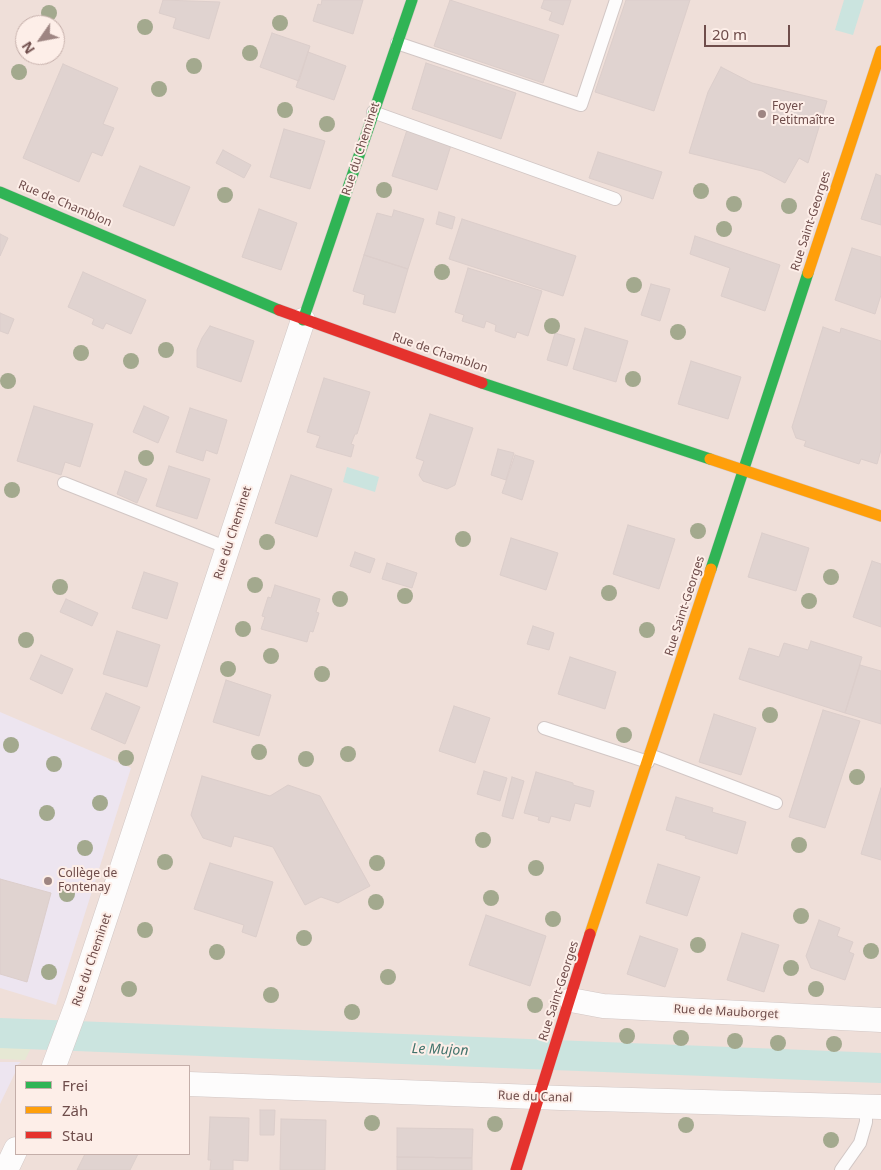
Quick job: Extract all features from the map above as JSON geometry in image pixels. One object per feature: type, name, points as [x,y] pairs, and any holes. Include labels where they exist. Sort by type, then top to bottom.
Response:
[{"type":"street","name":"Rue du Cheminet","points":[[55,1064],[77,1004],[303,320],[412,0]]},
{"type":"street","name":"Rue Saint-Georges","points":[[516,1170],[560,1027],[745,470],[881,51]]},
{"type":"street","name":"Rue de Chamblon","points":[[0,192],[303,320],[526,398],[881,516]]},
{"type":"street","name":"Rue de Mauborget","points":[[570,1000],[603,1006],[881,1020]]},
{"type":"street","name":"Rue du Canal","points":[[190,1084],[543,1087],[873,1107]]},
{"type":"street","points":[[6,1170],[15,1150]]},
{"type":"lane","points":[[397,43],[581,106],[616,0]]},
{"type":"lane","points":[[373,112],[615,199]]},
{"type":"lane","points":[[64,484],[228,548]]},
{"type":"lane","points":[[544,728],[649,759],[776,803]]},
{"type":"lane","points":[[841,1170],[860,1143],[873,1107]]},
{"type":"shaded area","points":[[0,0],[881,0],[881,1170],[0,1170]]},
{"type":"shaded area","name":"Collège de Fontenay","points":[[0,712],[131,768],[56,1005],[0,988]]},
{"type":"shaded area","points":[[0,1062],[21,1062],[15,1065],[15,1073],[0,1104]]},
{"type":"green space","points":[[0,1036],[36,1038],[25,1060],[0,1059]]},
{"type":"water","points":[[844,0],[864,0],[853,35],[835,30]]},
{"type":"water","points":[[347,467],[379,477],[375,492],[343,482]]},
{"type":"building","points":[[163,0],[220,2],[209,39],[173,28],[176,18],[159,13]]},
{"type":"building","points":[[322,0],[363,0],[353,34],[313,21],[318,4],[321,5]]},
{"type":"building","points":[[450,0],[559,35],[543,83],[434,46]]},
{"type":"building","points":[[544,0],[571,0],[563,25],[549,20],[552,12],[541,8]]},
{"type":"building","points":[[626,0],[690,0],[654,111],[595,92]]},
{"type":"building","points":[[272,33],[310,46],[299,81],[260,67]]},
{"type":"building","points":[[308,52],[346,66],[334,100],[296,87]]},
{"type":"building","points":[[426,63],[516,93],[501,139],[412,109]]},
{"type":"building","points":[[63,65],[118,88],[103,124],[114,128],[102,156],[92,152],[79,182],[23,158]]},
{"type":"building","name":"Foyer Petitmaître","points":[[721,67],[752,83],[827,101],[808,163],[799,158],[785,183],[762,171],[689,153],[708,92]]},
{"type":"building","points":[[284,129],[325,141],[310,189],[270,177]]},
{"type":"building","points":[[407,130],[451,145],[437,190],[392,176]]},
{"type":"building","points":[[223,150],[251,165],[244,178],[216,163]]},
{"type":"building","points":[[598,152],[662,172],[653,199],[589,178]]},
{"type":"building","points":[[140,166],[190,187],[174,226],[123,206]]},
{"type":"building","points":[[876,174],[881,176],[881,225],[861,219]]},
{"type":"building","points":[[259,209],[297,223],[281,270],[242,257]]},
{"type":"building","points":[[394,210],[424,219],[408,269],[364,255],[377,213],[392,217]]},
{"type":"building","points":[[439,212],[455,217],[452,229],[436,224]]},
{"type":"building","points":[[462,219],[576,256],[563,296],[449,259]]},
{"type":"building","points":[[0,234],[8,238],[0,256]]},
{"type":"building","points":[[695,236],[780,265],[765,311],[721,296],[730,268],[690,254]]},
{"type":"building","points":[[852,248],[881,257],[881,295],[875,314],[835,300]]},
{"type":"building","points":[[364,255],[408,269],[395,313],[363,304],[365,295],[353,291]]},
{"type":"building","points":[[468,268],[542,291],[528,336],[517,332],[515,338],[495,331],[496,325],[486,321],[484,328],[462,321],[464,315],[455,312]]},
{"type":"building","points":[[83,272],[146,300],[131,334],[106,323],[103,329],[92,324],[94,319],[68,307]]},
{"type":"building","points":[[651,284],[670,289],[660,321],[641,315]]},
{"type":"building","points":[[0,313],[14,319],[8,334],[0,331]]},
{"type":"building","points":[[210,326],[254,341],[241,382],[197,367],[197,350]]},
{"type":"building","points":[[823,327],[840,333],[841,328],[881,341],[881,450],[877,464],[861,459],[859,464],[804,446],[806,441],[796,438],[792,427]]},
{"type":"building","points":[[585,328],[628,341],[616,382],[573,369]]},
{"type":"building","points":[[555,333],[575,339],[567,366],[547,360]]},
{"type":"building","points":[[691,361],[741,377],[728,419],[678,404]]},
{"type":"building","points":[[324,378],[370,392],[357,434],[355,434],[351,444],[354,445],[351,457],[316,447],[320,436],[307,432]]},
{"type":"building","points":[[34,406],[93,424],[80,467],[65,462],[61,475],[17,461]]},
{"type":"building","points":[[144,406],[169,417],[158,443],[133,432]]},
{"type":"building","points":[[190,408],[227,420],[217,454],[206,450],[203,461],[176,452]]},
{"type":"building","points":[[430,414],[473,428],[455,485],[447,489],[423,481],[419,475],[424,461],[416,458]]},
{"type":"building","points":[[498,449],[514,453],[506,480],[491,475]]},
{"type":"building","points":[[515,455],[534,461],[522,500],[502,493]]},
{"type":"building","points":[[169,466],[210,479],[197,519],[156,506]]},
{"type":"building","points":[[125,471],[147,479],[137,503],[117,494]]},
{"type":"building","points":[[291,475],[332,489],[317,537],[275,523]]},
{"type":"building","points":[[628,525],[675,539],[659,589],[613,574]]},
{"type":"building","points":[[762,533],[809,548],[796,591],[748,577]]},
{"type":"building","points":[[511,538],[558,553],[546,590],[500,575]]},
{"type":"building","points":[[355,552],[375,559],[370,573],[350,566]]},
{"type":"building","points":[[872,561],[881,564],[881,627],[853,617]]},
{"type":"building","points":[[387,563],[417,573],[412,588],[382,579]]},
{"type":"building","points":[[144,572],[178,583],[167,619],[132,608]]},
{"type":"building","points":[[275,585],[320,599],[316,612],[319,613],[313,632],[310,631],[307,642],[261,629],[265,617],[262,616],[268,597],[271,598]]},
{"type":"building","points":[[66,599],[98,613],[92,626],[60,612]]},
{"type":"building","points":[[533,626],[554,633],[549,650],[527,644]]},
{"type":"building","points":[[117,631],[160,645],[147,687],[103,674]]},
{"type":"building","points":[[811,641],[862,657],[845,713],[739,679],[749,648],[779,657],[784,643],[808,650]]},
{"type":"building","points":[[41,655],[73,669],[62,694],[30,679]]},
{"type":"building","points":[[570,657],[616,672],[605,709],[558,694]]},
{"type":"building","points":[[860,665],[881,671],[881,724],[845,713]]},
{"type":"building","points":[[226,680],[271,695],[259,736],[213,722]]},
{"type":"building","points":[[106,693],[140,707],[125,744],[91,729]]},
{"type":"building","points":[[454,706],[490,718],[475,763],[439,751]]},
{"type":"building","points":[[823,710],[860,721],[825,828],[789,817]]},
{"type":"building","points":[[714,714],[756,728],[741,775],[699,762]]},
{"type":"building","points":[[484,771],[507,778],[500,801],[477,794]]},
{"type":"building","points":[[536,772],[594,791],[590,807],[575,803],[570,821],[551,816],[549,823],[538,820],[539,817],[524,813]]},
{"type":"building","points":[[202,776],[270,796],[288,785],[320,796],[370,886],[338,903],[321,897],[305,905],[273,847],[234,836],[231,847],[203,838],[191,815]]},
{"type":"building","points":[[512,777],[524,781],[513,819],[502,816]]},
{"type":"building","points":[[881,788],[881,860],[861,854]]},
{"type":"building","points":[[676,797],[713,808],[712,812],[746,822],[737,854],[666,830]]},
{"type":"building","points":[[210,863],[273,882],[256,937],[242,932],[244,925],[194,909]]},
{"type":"building","points":[[658,864],[700,877],[687,916],[646,903]]},
{"type":"building","points":[[0,879],[51,893],[27,982],[0,974]]},
{"type":"building","points":[[486,915],[546,936],[530,986],[469,965]]},
{"type":"building","points":[[819,920],[840,928],[837,936],[853,942],[849,952],[854,954],[845,980],[811,968],[806,956]]},
{"type":"building","points":[[742,933],[779,945],[764,992],[727,980]]},
{"type":"building","points":[[640,936],[678,949],[665,987],[627,974]]},
{"type":"building","points":[[260,1110],[275,1110],[274,1135],[260,1135]]},
{"type":"building","points":[[210,1117],[249,1118],[248,1161],[233,1160],[233,1170],[210,1170],[211,1160],[208,1160]]},
{"type":"building","points":[[281,1119],[326,1120],[325,1170],[280,1170]]},
{"type":"building","points":[[397,1128],[473,1129],[472,1158],[397,1157]]},
{"type":"building","points":[[84,1155],[138,1155],[130,1170],[77,1170]]},
{"type":"building","points":[[397,1157],[472,1158],[472,1170],[397,1170]]},
{"type":"waterway","name":"Le Mujon","points":[[0,1033],[881,1068]]},
{"type":"traffic: fast","points":[[303,320],[412,0]]},
{"type":"traffic: fast","points":[[0,192],[279,310]]},
{"type":"traffic: fast","points":[[711,569],[808,273]]},
{"type":"traffic: fast","points":[[482,383],[710,459]]},
{"type":"traffic: slow","points":[[808,273],[881,51]]},
{"type":"traffic: slow","points":[[710,459],[881,516]]},
{"type":"traffic: slow","points":[[590,934],[711,569]]},
{"type":"traffic: jam","points":[[279,310],[482,383]]},
{"type":"traffic: jam","points":[[516,1170],[590,934]]},
{"type":"place","name":"Foyer Petitmaître","points":[[762,114]]},
{"type":"place","name":"Collège de Fontenay","points":[[48,881]]}]
